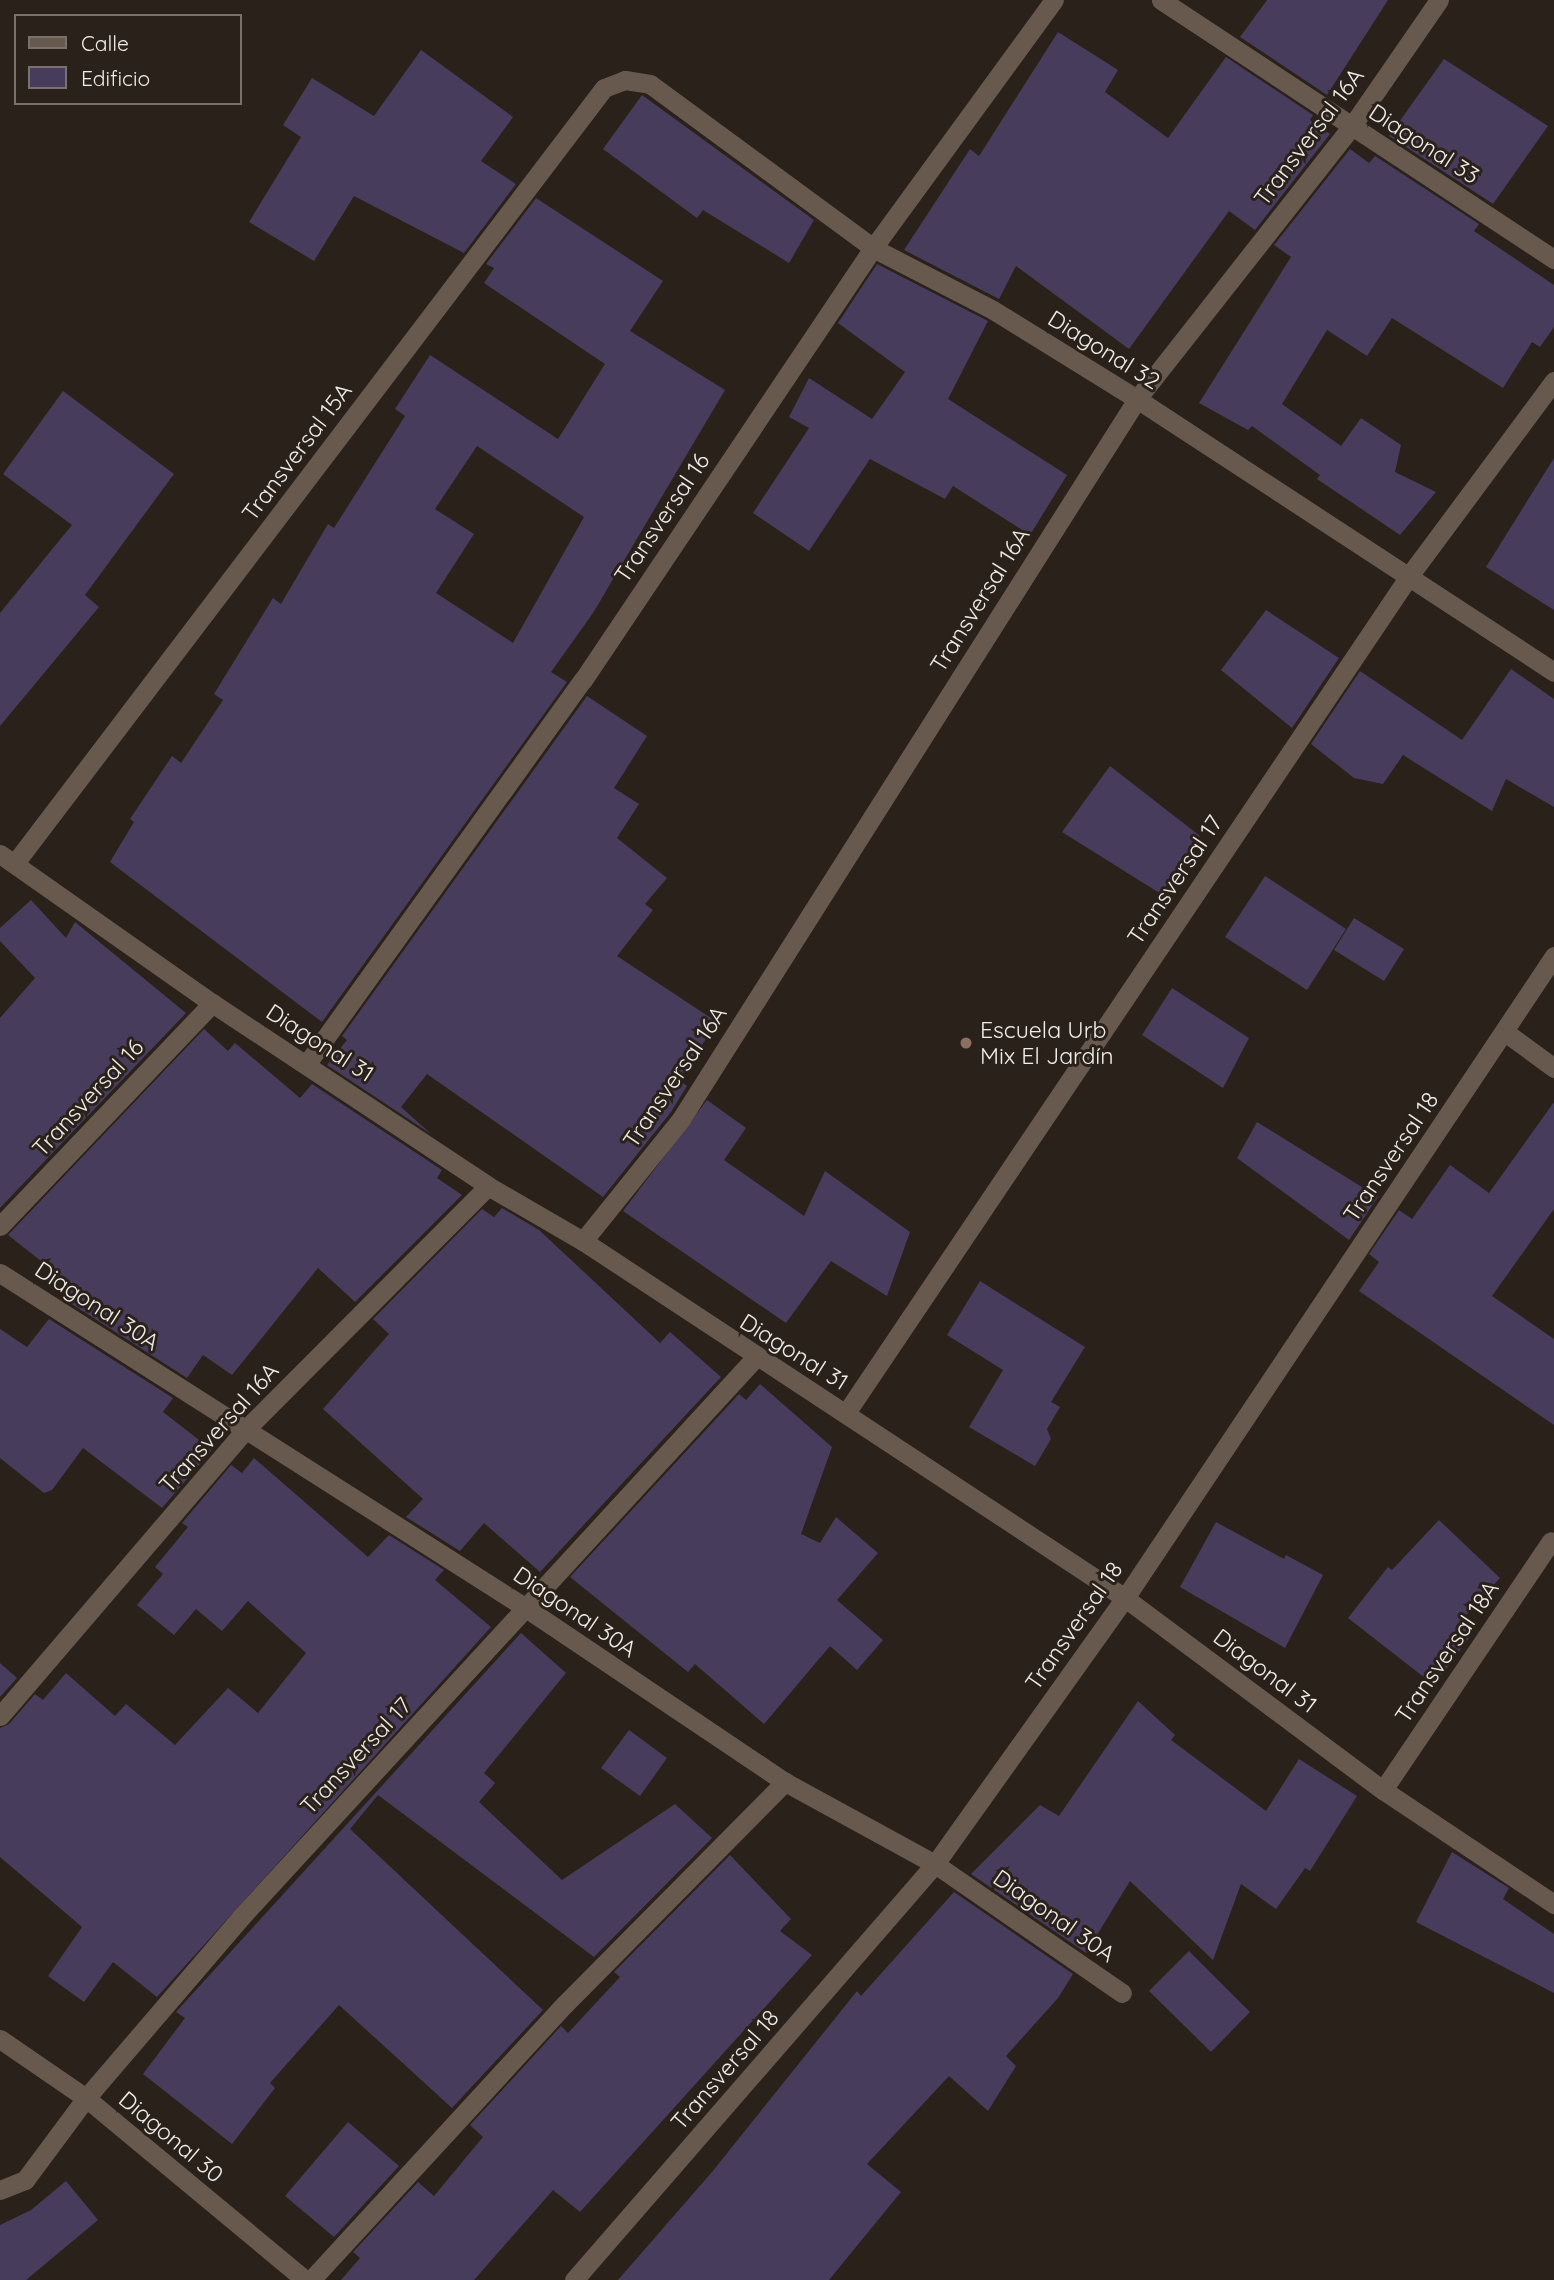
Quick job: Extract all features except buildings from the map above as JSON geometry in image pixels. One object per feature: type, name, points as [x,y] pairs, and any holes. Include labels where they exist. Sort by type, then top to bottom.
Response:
[{"type":"street","name":"Transversal 16","points":[[307,1062],[583,680],[873,248],[1054,0]]},
{"type":"street","name":"Diagonal 33","points":[[1161,0],[1554,259]]},
{"type":"street","name":"Transversal 16A","points":[[583,1241],[681,1119],[1137,399],[1352,126],[1439,0]]},
{"type":"street","name":"Diagonal 32","points":[[625,80],[650,84],[873,248],[993,310],[1137,399],[1554,672]]},
{"type":"street","name":"Transversal 15A","points":[[8,858],[604,88],[625,80]]},
{"type":"street","name":"Transversal 17","points":[[846,1413],[1409,576],[1554,381]]},
{"type":"street","name":"Diagonal 31","points":[[8,858],[212,1003],[307,1062],[488,1186],[583,1241],[755,1358],[846,1413],[1125,1598],[1384,1790],[1554,1904]]},
{"type":"street","name":"Transversal 18","points":[[574,2280],[935,1864],[1125,1598],[1554,956]]},
{"type":"street","name":"Transversal 16","points":[[0,1226],[212,1003]]},
{"type":"street","points":[[1505,1032],[1554,1068]]},
{"type":"street","name":"Transversal 16A","points":[[0,1716],[245,1430],[488,1186]]},
{"type":"street","name":"Diagonal 30A","points":[[0,1273],[526,1608],[785,1782],[935,1864],[1122,1993]]},
{"type":"street","name":"Transversal 17","points":[[0,2190],[25,2180],[86,2098],[241,1917],[755,1358]]},
{"type":"street","name":"Transversal 18A","points":[[1384,1790],[1551,1541]]},
{"type":"street","points":[[311,2280],[565,2004],[785,1782]]},
{"type":"street","name":"Diagonal 30","points":[[0,2039],[86,2098],[305,2280]]},
{"type":"place","name":"Escuela Urb Mix El Jardín","points":[[966,1043]]}]
